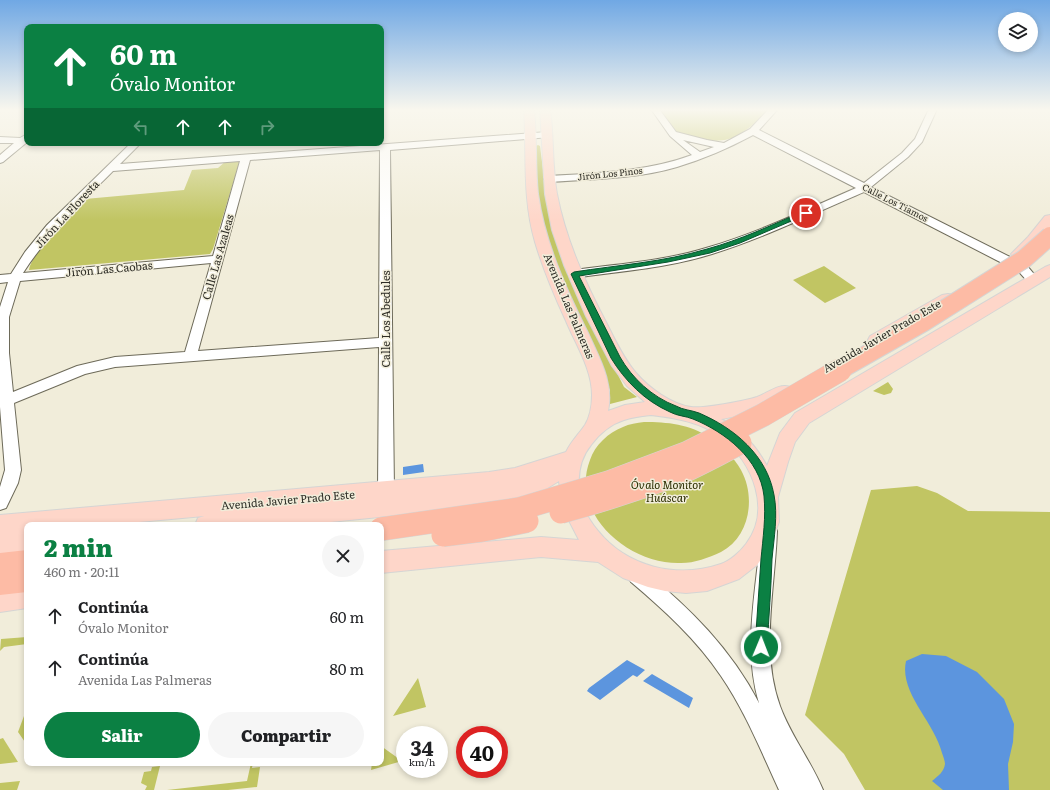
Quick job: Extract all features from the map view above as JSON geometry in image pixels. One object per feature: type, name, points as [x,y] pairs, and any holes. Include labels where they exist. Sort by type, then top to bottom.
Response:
[{"type":"highway","points":[[384,528],[450,520],[519,509],[610,482],[687,453],[763,415],[924,322],[1024,259],[1050,236]]},
{"type":"highway","points":[[384,542],[483,530],[531,520],[603,500],[698,465],[780,421],[896,353],[1022,276],[1050,254]]},
{"type":"highway","points":[[0,565],[24,562]]},
{"type":"highway","points":[[0,582],[24,579]]},
{"type":"main road","name":"Avenida Las Palmeras","points":[[530,146],[532,195],[548,262],[600,382],[602,394],[600,411],[593,429]]},
{"type":"main road","name":"Avenida Las Palmeras","points":[[547,146],[549,179],[557,223],[574,274],[597,322],[622,368],[638,386],[656,400],[674,410]]},
{"type":"main road","name":"Avenida Javier Prado Este","points":[[694,415],[752,406],[776,397],[919,314],[960,292],[1008,261],[1033,240],[1050,219]]},
{"type":"main road","points":[[769,494],[778,462],[787,439],[802,418],[890,364],[1050,270]]},
{"type":"main road","points":[[867,345],[868,351],[873,357],[881,362],[890,364]]},
{"type":"main road","points":[[651,408],[674,410],[694,415],[719,427],[737,440],[752,456],[762,475],[769,494],[770,517],[764,538],[751,557],[731,572],[707,580],[679,583],[651,578],[624,567],[603,552],[584,530],[572,507],[568,483],[572,459],[580,443],[593,429],[610,418],[629,411],[651,408]]},
{"type":"main road","name":"Avenida Javier Prado Este","points":[[34,522],[386,491],[515,477],[572,459]]},
{"type":"main road","name":"Avenida Javier Prado Este","points":[[236,522],[506,495],[539,483],[572,459]]},
{"type":"main road","name":"Avenida Javier Prado Este","points":[[0,525],[24,523]]},
{"type":"main road","points":[[0,544],[24,542]]},
{"type":"main road","points":[[384,562],[541,547],[603,552]]},
{"type":"main road","points":[[0,600],[24,597]]},
{"type":"street","points":[[0,160],[17,146]]},
{"type":"street","name":"Jirón La Floresta","points":[[0,504],[10,482],[13,470],[2,353],[3,317],[15,278],[29,256],[52,227],[133,146]]},
{"type":"street","points":[[111,168],[412,146]]},
{"type":"street","points":[[685,146],[699,156]]},
{"type":"street","name":"Jirón Los Pinos","points":[[549,179],[625,174],[674,164],[725,146]]},
{"type":"street","name":"Calle Los Tiamos","points":[[782,146],[1008,261],[1024,270],[1033,280]]},
{"type":"street","points":[[574,274],[682,258],[723,247],[777,226],[864,188],[905,155],[914,146]]},
{"type":"street","name":"Calle Los Abedules","points":[[385,147],[386,491]]},
{"type":"street","name":"Calle Las Azaleas","points":[[190,357],[246,158]]},
{"type":"street","name":"Jirón Las Caobas","points":[[0,279],[218,259]]},
{"type":"street","points":[[6,400],[71,374],[104,364],[131,360],[386,342]]},
{"type":"street","points":[[770,517],[762,617],[762,676],[768,698],[783,735],[812,790]]},
{"type":"street","points":[[624,567],[668,602],[718,655],[731,673],[748,704],[790,790]]},
{"type":"green space","points":[[536,146],[540,146],[545,186],[590,319],[624,387],[637,397],[610,404],[610,390],[561,284],[548,248],[540,215],[534,158],[536,156]]},
{"type":"green space","points":[[240,160],[213,249],[210,254],[29,270],[31,263],[44,244],[85,199],[184,190],[192,170],[218,168],[226,161]]},
{"type":"green space","points":[[824,266],[856,288],[825,303],[793,280]]},
{"type":"green space","points":[[888,382],[893,389],[891,393],[884,395],[873,391]]},
{"type":"green space","name":"Óvalo Monitor Huáscar","points":[[644,422],[678,425],[702,433],[727,452],[741,470],[746,481],[748,492],[748,516],[738,537],[731,545],[721,552],[691,562],[681,563],[661,561],[642,555],[624,546],[608,532],[596,517],[588,499],[586,480],[590,460],[595,449],[607,436],[617,430],[628,425]]},
{"type":"green space","points":[[917,486],[937,493],[968,511],[1050,512],[1050,790],[865,790],[844,754],[805,715],[871,490]]},
{"type":"green space","points":[[24,637],[24,644],[4,647],[0,651],[1,639]]},
{"type":"green space","points":[[418,678],[426,707],[393,716]]},
{"type":"green space","points":[[24,716],[24,741],[18,732]]},
{"type":"green space","points":[[3,738],[18,762],[0,764],[0,739]]},
{"type":"green space","points":[[384,748],[396,757],[396,763],[371,770],[372,766],[384,766]]},
{"type":"green space","points":[[160,766],[154,790],[145,790],[147,786],[141,783],[144,772],[151,771],[152,767]]},
{"type":"green space","points":[[250,766],[252,766],[252,768],[260,767],[257,787],[228,790],[167,790],[247,781]]},
{"type":"green space","points":[[20,781],[17,790],[0,790],[0,783]]},
{"type":"water","points":[[423,464],[424,472],[403,475],[403,467]]},
{"type":"water","points":[[922,654],[946,656],[977,672],[1004,699],[1014,724],[1013,742],[1008,764],[1009,790],[943,790],[932,781],[943,769],[945,764],[944,760],[938,741],[912,696],[905,673],[906,661]]},
{"type":"water","points":[[627,660],[645,670],[637,677],[633,675],[600,700],[587,691],[589,688]]},
{"type":"water","points":[[652,674],[693,698],[689,708],[643,681]]},
{"type":"route","points":[[761,647],[770,517],[769,494],[762,475],[752,456],[737,440],[719,427],[694,415],[674,410],[656,400],[629,377],[616,358],[574,274],[682,258],[707,252],[738,242],[806,213]]}]
